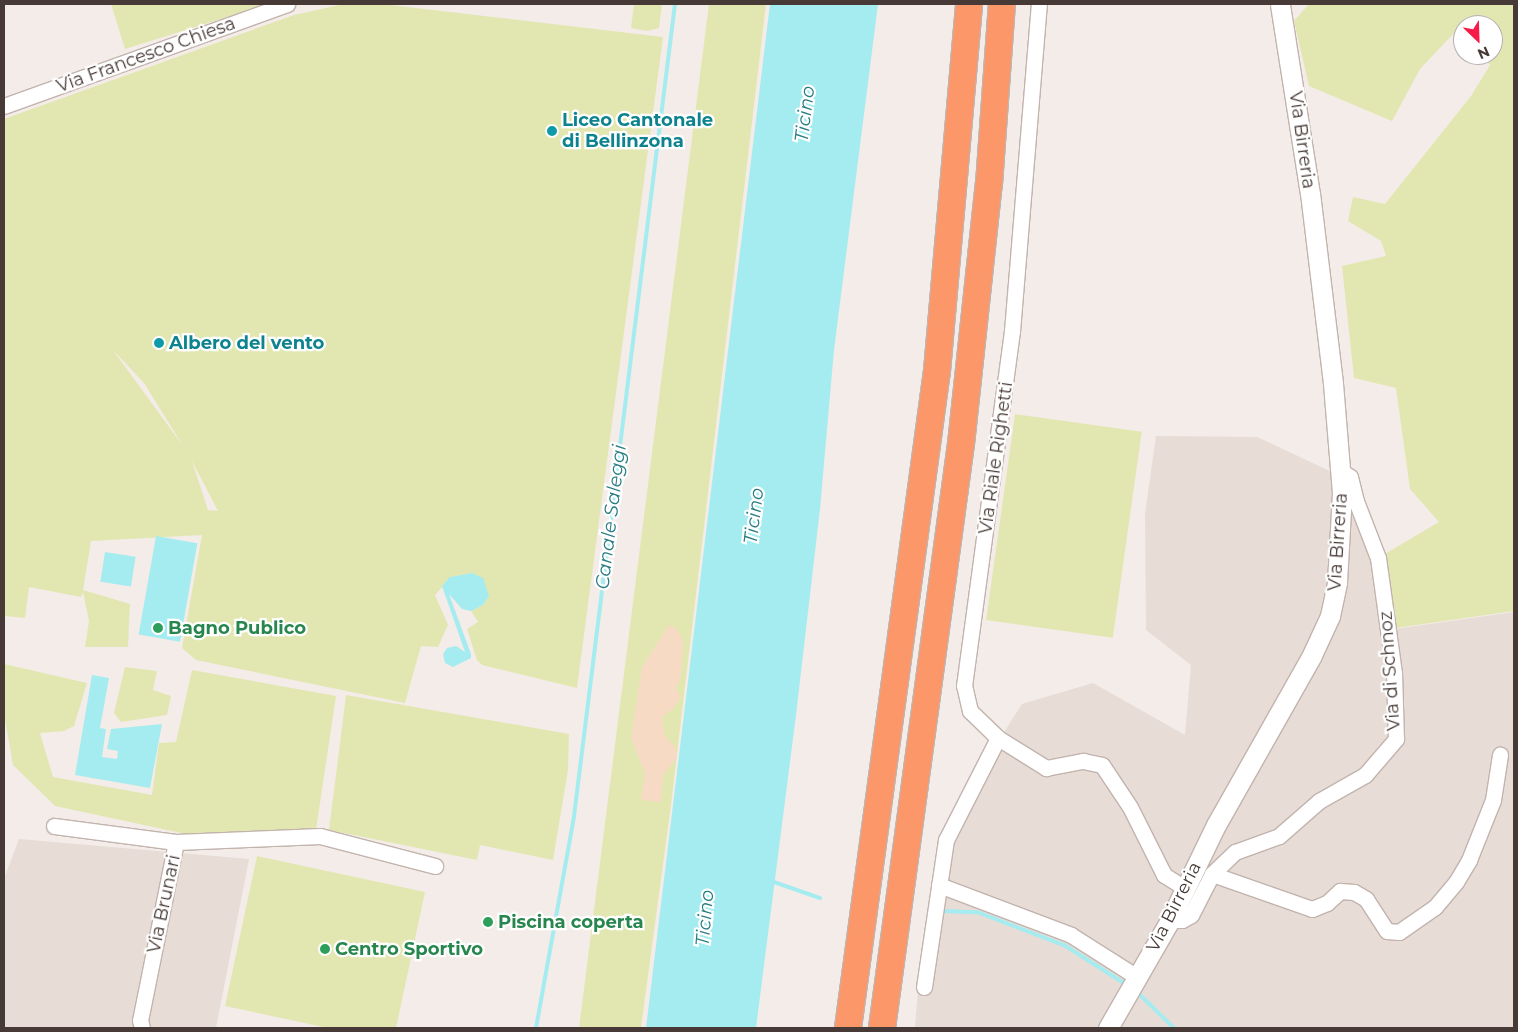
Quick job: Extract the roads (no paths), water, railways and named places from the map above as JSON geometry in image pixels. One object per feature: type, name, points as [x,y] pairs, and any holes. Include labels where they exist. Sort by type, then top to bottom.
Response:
[{"type":"highway","points":[[848,1028],[935,380],[970,4]]},
{"type":"highway","points":[[882,1028],[961,444],[989,184],[1002,4]]},
{"type":"street","name":"Via Francesco Chiesa","points":[[4,106],[287,4]]},
{"type":"street","name":"Via Riale Righetti","points":[[1039,4],[1012,331],[964,686],[970,711],[998,738],[1046,768],[1083,761],[1102,765],[1130,807],[1164,875],[1185,888]]},
{"type":"street","name":"Via Birreria","points":[[1108,1028],[1170,920],[1216,825],[1312,655],[1327,623],[1339,563],[1341,471],[1310,194],[1280,4]]},
{"type":"street","name":"Via di Schnoz","points":[[1212,874],[1240,849],[1275,838],[1319,801],[1365,775],[1396,739],[1394,673],[1378,558],[1350,477],[1341,471]]},
{"type":"street","points":[[924,987],[946,840],[998,738]]},
{"type":"street","points":[[1170,920],[1182,920],[1191,915],[1212,874],[1312,909],[1322,906],[1340,891],[1354,892],[1366,899],[1387,931],[1399,932],[1436,907],[1456,882],[1469,860],[1492,800],[1500,755]]},
{"type":"street","name":"Via Brunari","points":[[54,826],[176,842],[140,1020],[142,1028]]},
{"type":"street","points":[[176,842],[320,836],[435,866]]},
{"type":"street","points":[[940,885],[1071,935],[1136,980]]},
{"type":"water","name":"Ticino","points":[[770,4],[878,4],[834,350],[820,509],[796,715],[756,1028],[646,1028]]},
{"type":"water","points":[[156,536],[197,543],[180,642],[139,634]]},
{"type":"water","points":[[105,552],[136,557],[131,586],[100,582]]},
{"type":"water","points":[[472,573],[483,578],[489,596],[483,605],[471,611],[462,609],[449,594],[471,654],[471,658],[453,667],[445,663],[443,654],[447,648],[456,646],[465,652],[442,586],[450,577]]},
{"type":"water","points":[[92,675],[109,678],[100,728],[106,729],[102,757],[117,759],[118,751],[107,749],[111,729],[162,724],[150,788],[75,775]]},
{"type":"waterway","name":"Canale Saleggi","points":[[536,1028],[574,816],[675,4]]},
{"type":"waterway","points":[[771,881],[820,898]]},
{"type":"waterway","points":[[940,911],[977,912],[1064,945],[1127,985]]},
{"type":"waterway","points":[[1135,990],[1174,1028]]},
{"type":"place","name":"Liceo Cantonale di Bellinzona","points":[[552,131]]},
{"type":"place","name":"Albero del vento","points":[[159,343]]},
{"type":"place","name":"Bagno Publico","points":[[158,628]]},
{"type":"place","name":"Piscina coperta","points":[[488,922]]},
{"type":"place","name":"Centro Sportivo","points":[[325,949]]}]
